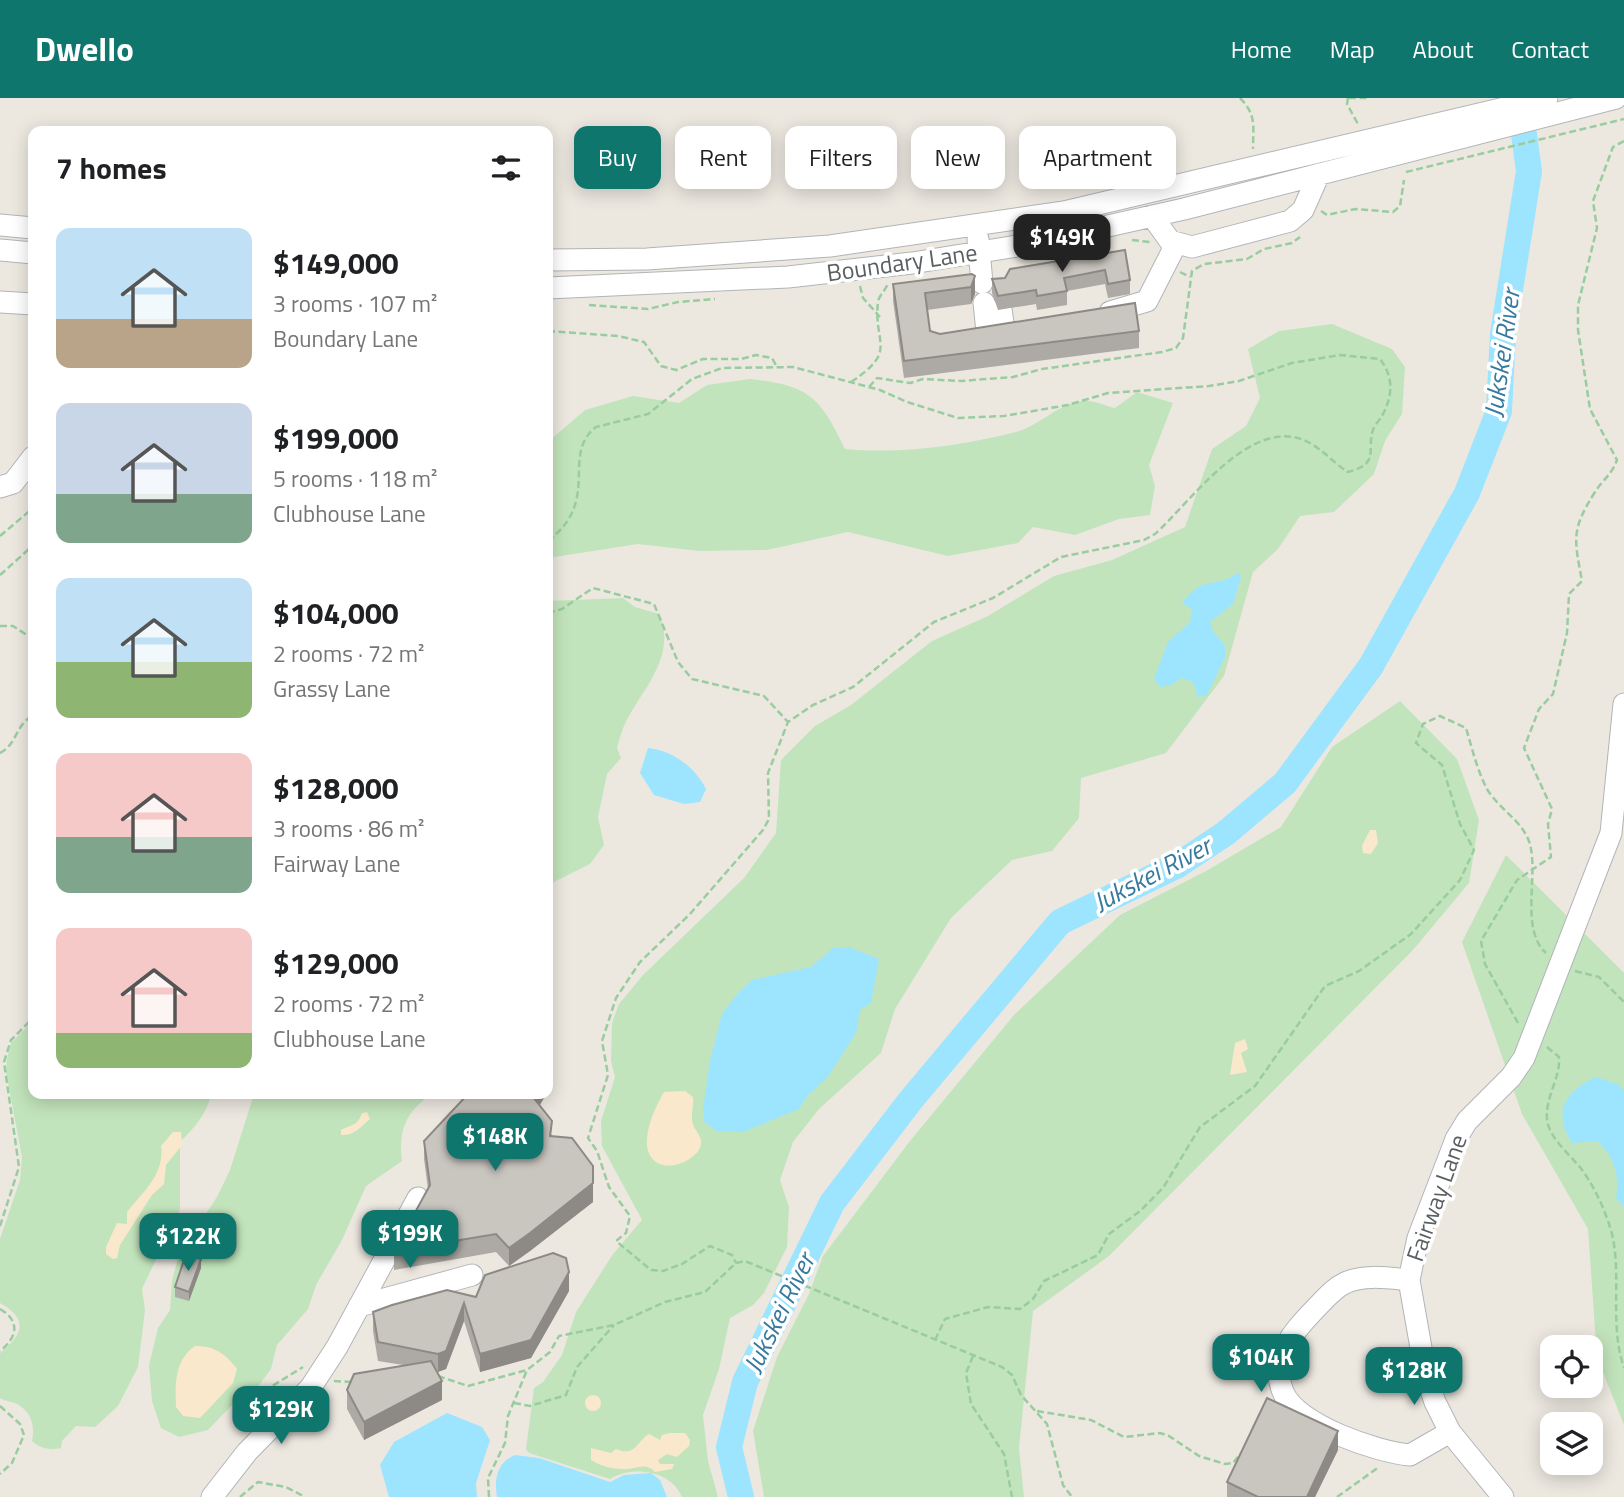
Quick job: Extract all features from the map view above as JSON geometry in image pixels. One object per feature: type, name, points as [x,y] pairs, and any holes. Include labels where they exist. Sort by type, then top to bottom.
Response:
[{"type":"street","name":"Boundary Lane","points":[[553,288],[788,277],[986,251],[1152,216],[1319,174],[1345,158],[1547,98]]},
{"type":"street","name":"Boundary Lane","points":[[553,260],[647,259],[830,246],[982,225],[1065,212],[1255,167],[1345,158],[1616,98]]},
{"type":"street","points":[[1152,216],[1176,244],[1192,247],[1290,221],[1303,210],[1319,174]]},
{"type":"street","points":[[0,225],[28,228]]},
{"type":"street","points":[[966,336],[993,306],[982,225]]},
{"type":"street","points":[[1093,315],[1147,301],[1176,244]]},
{"type":"street","points":[[0,250],[28,253]]},
{"type":"street","points":[[0,302],[28,304]]},
{"type":"street","points":[[993,306],[1030,326]]},
{"type":"street","points":[[0,487],[13,483],[28,464]]},
{"type":"street","name":"Fairway Lane","points":[[1503,1497],[1450,1433],[1426,1376],[1409,1280],[1418,1238],[1456,1139],[1474,1113],[1511,1077],[1532,1040],[1562,967],[1611,833],[1624,704]]},
{"type":"street","points":[[212,1497],[247,1452],[299,1401],[319,1375],[418,1198]]},
{"type":"street","points":[[359,1306],[472,1275]]},
{"type":"street","points":[[1409,1280],[1353,1280],[1332,1293],[1295,1331],[1283,1349],[1279,1372],[1283,1392],[1294,1407],[1317,1423],[1348,1438],[1394,1453],[1416,1453],[1450,1433]]},
{"type":"path","points":[[1240,98],[1251,109],[1254,120],[1255,167]]},
{"type":"path","points":[[1359,127],[1347,104],[1348,98],[1369,98]]},
{"type":"path","points":[[1395,174],[1624,119]]},
{"type":"path","points":[[1624,141],[1612,147],[1593,201],[1597,228],[1578,305],[1578,330],[1590,409],[1617,460],[1610,477],[1596,490],[1574,530],[1582,581],[1569,594],[1567,633],[1553,694],[1539,709],[1524,748],[1552,809],[1548,824],[1551,857],[1517,880],[1482,941],[1485,964],[1522,1031],[1532,1040],[1554,1050],[1559,1057],[1560,1069],[1553,1082],[1547,1121],[1556,1140],[1597,1194],[1612,1235],[1616,1274],[1615,1322],[1624,1368]]},
{"type":"path","points":[[851,382],[877,362],[883,344],[879,297],[888,282]]},
{"type":"path","points":[[860,286],[863,298],[880,317]]},
{"type":"path","points":[[553,331],[618,336],[644,342],[661,366],[676,370],[704,359],[741,359],[756,355],[772,358],[777,367]]},
{"type":"path","points":[[553,537],[566,526],[574,512],[579,491],[578,471],[583,441],[596,427],[648,414],[692,380],[722,368],[793,367],[851,382],[958,418],[1004,416],[1068,405],[1108,393],[1209,386],[1239,381],[1292,363],[1340,355],[1380,359],[1391,373],[1391,398],[1372,431],[1373,443],[1368,461],[1359,469],[1348,472],[1309,442],[1292,438],[1250,445],[1232,457],[1155,534],[1144,540],[1061,557],[993,598],[934,622],[853,687],[813,705],[788,722],[768,773],[769,819],[763,830],[690,914],[640,962],[615,998],[602,1041],[608,1075],[588,1138],[597,1151],[609,1187],[630,1216],[626,1233],[616,1241],[622,1247],[651,1270],[663,1271],[682,1264],[710,1246],[733,1255],[736,1263]]},
{"type":"path","points":[[0,536],[28,512]]},
{"type":"path","points":[[0,575],[28,550]]},
{"type":"path","points":[[553,612],[562,609],[593,588],[654,604],[678,662],[692,679],[764,696],[788,722]]},
{"type":"path","points":[[0,626],[13,626],[28,636]]},
{"type":"path","points":[[935,1339],[945,1319],[988,1307],[1020,1309],[1032,1299],[1044,1281],[1098,1255],[1109,1234],[1140,1211],[1163,1188],[1200,1127],[1255,1086],[1325,986],[1359,971],[1389,952],[1410,934],[1460,880],[1474,850],[1460,824],[1442,765],[1416,743],[1423,724],[1440,716],[1466,728],[1487,788],[1499,806],[1520,824],[1531,845],[1534,867],[1534,926],[1539,947],[1562,967],[1599,977],[1624,1002]]},
{"type":"path","points":[[0,753],[7,750],[21,726],[28,720]]},
{"type":"path","points":[[0,1226],[19,1167],[4,1062],[11,1040],[28,1023]]},
{"type":"path","points":[[433,1375],[468,1386],[527,1370],[550,1352],[559,1336],[614,1325],[665,1302],[705,1292],[736,1263],[746,1261],[1008,1371],[1021,1395],[1047,1424],[1063,1485],[1072,1497]]},
{"type":"path","points":[[0,1309],[13,1319],[16,1331],[8,1345],[0,1351]]},
{"type":"path","points":[[514,1403],[530,1406],[566,1395],[577,1367],[614,1325]]},
{"type":"path","points":[[973,1356],[966,1374],[971,1404],[1004,1454],[1012,1497]]},
{"type":"path","points":[[264,1391],[304,1367],[335,1382],[358,1381]]},
{"type":"path","points":[[489,1497],[488,1478],[505,1443],[508,1416],[527,1370]]},
{"type":"path","points":[[1250,1433],[1261,1405],[1283,1392]]},
{"type":"path","points":[[0,1406],[24,1429],[18,1452],[12,1463],[0,1474]]},
{"type":"path","points":[[1037,1411],[1096,1421],[1124,1437],[1152,1433],[1169,1436],[1199,1456],[1225,1464],[1233,1463],[1242,1451]]},
{"type":"path","points":[[1337,1497],[1371,1475],[1394,1453]]},
{"type":"path","points":[[240,1497],[258,1482],[286,1487],[305,1497]]},
{"type":"green space","points":[[1332,324],[1392,349],[1405,367],[1402,414],[1385,441],[1374,474],[1334,512],[1300,516],[1278,549],[1253,572],[1224,676],[1166,753],[1081,778],[1079,818],[1052,851],[1012,860],[951,918],[895,1009],[881,1053],[819,1109],[793,1142],[780,1180],[789,1207],[787,1247],[764,1293],[753,1305],[730,1318],[719,1369],[703,1415],[708,1461],[718,1497],[682,1497],[669,1481],[650,1473],[629,1472],[610,1479],[529,1453],[526,1449],[534,1388],[543,1382],[562,1355],[576,1312],[613,1254],[642,1220],[602,1146],[601,1121],[615,1077],[611,1061],[612,1023],[619,1004],[643,975],[744,878],[776,833],[781,760],[815,726],[851,705],[932,641],[988,616],[1054,576],[1112,560],[1185,527],[1212,449],[1246,426],[1260,398],[1248,349],[1279,331]]},
{"type":"green space","points":[[750,379],[799,390],[819,405],[845,449],[867,450],[931,448],[995,437],[1025,429],[1075,402],[1092,401],[1115,408],[1137,392],[1173,403],[1149,465],[1155,486],[1150,515],[1119,519],[1075,535],[1033,527],[1018,543],[948,556],[848,532],[767,550],[699,551],[638,544],[553,557],[553,438],[585,410],[633,396],[679,403],[707,385]]},
{"type":"green space","points":[[623,598],[635,607],[659,614],[664,642],[658,667],[623,728],[617,748],[621,758],[607,774],[598,817],[604,845],[590,864],[553,882],[553,601]]},
{"type":"green space","points":[[1400,701],[1457,759],[1479,820],[1469,883],[1413,950],[1109,1256],[1033,1311],[1019,1448],[1024,1497],[764,1497],[753,1431],[777,1357],[809,1294],[823,1256],[910,1141],[1014,1015],[1120,915],[1206,871],[1281,827],[1332,747]]},
{"type":"green space","points":[[1506,855],[1624,973],[1624,1425],[1603,1372],[1603,1335],[1595,1335],[1588,1229],[1522,1114],[1462,942]]},
{"type":"green space","points":[[28,1026],[28,1099],[210,1099],[195,1126],[180,1142],[180,1209],[142,1289],[145,1310],[138,1367],[118,1406],[95,1427],[76,1426],[62,1441],[61,1448],[53,1449],[32,1441],[33,1425],[26,1411],[17,1404],[0,1398],[0,1353],[14,1340],[20,1327],[15,1315],[0,1303],[0,1239],[20,1180],[22,1157],[6,1072],[11,1043]]},
{"type":"green space","points":[[252,1099],[426,1099],[416,1107],[406,1123],[401,1140],[402,1161],[366,1186],[342,1240],[316,1285],[308,1309],[277,1345],[271,1369],[252,1395],[233,1404],[208,1430],[179,1437],[161,1428],[152,1401],[149,1365],[158,1328],[170,1310],[172,1281],[179,1254],[217,1197],[230,1170]]},
{"type":"sand","points":[[1370,830],[1376,830],[1378,843],[1371,854],[1363,853],[1362,846]]},
{"type":"sand","points":[[1245,1039],[1248,1049],[1241,1053],[1247,1072],[1230,1075],[1235,1043]]},
{"type":"sand","points":[[685,1091],[693,1097],[692,1121],[701,1141],[700,1146],[695,1155],[685,1162],[669,1166],[655,1161],[651,1156],[648,1133],[655,1109],[664,1092]]},
{"type":"sand","points":[[367,1112],[370,1119],[353,1132],[341,1135],[341,1130],[356,1123],[362,1113]]},
{"type":"sand","points":[[173,1132],[181,1132],[182,1145],[166,1165],[164,1184],[152,1195],[120,1245],[117,1258],[113,1259],[106,1254],[106,1247],[117,1223],[127,1224],[127,1212],[156,1174],[160,1165],[161,1146]]},
{"type":"sand","points":[[195,1346],[208,1347],[219,1352],[237,1369],[233,1383],[200,1418],[183,1416],[176,1407],[176,1381],[180,1365]]},
{"type":"sand","points":[[590,1395],[596,1395],[601,1403],[599,1409],[590,1411],[585,1406],[585,1400]]},
{"type":"sand","points":[[685,1433],[690,1440],[689,1446],[677,1457],[667,1454],[658,1460],[660,1464],[674,1464],[672,1469],[655,1472],[644,1466],[614,1468],[591,1460],[591,1448],[611,1453],[616,1449],[628,1451],[649,1434],[660,1440],[662,1435]]},
{"type":"water","points":[[1238,572],[1241,577],[1233,604],[1210,622],[1213,632],[1225,645],[1225,657],[1207,695],[1198,697],[1193,682],[1181,678],[1171,685],[1160,687],[1154,679],[1168,642],[1190,622],[1192,609],[1182,603],[1197,588],[1230,578]]},
{"type":"water","points":[[648,748],[666,752],[690,767],[706,789],[700,802],[684,804],[654,795],[640,773]]},
{"type":"water","points":[[849,947],[879,959],[871,1003],[860,1010],[856,1033],[827,1078],[808,1095],[799,1109],[743,1132],[716,1131],[704,1121],[703,1109],[710,1061],[722,1014],[752,980],[811,967],[833,948]]},
{"type":"water","points":[[1596,1077],[1618,1084],[1624,1091],[1624,1207],[1616,1198],[1616,1174],[1608,1153],[1597,1141],[1572,1143],[1563,1122],[1565,1104],[1570,1096],[1576,1089]]},
{"type":"water","points":[[447,1413],[482,1427],[490,1440],[476,1483],[477,1497],[389,1497],[380,1465],[394,1442]]},
{"type":"water","points":[[515,1455],[539,1458],[610,1482],[624,1475],[651,1473],[660,1480],[667,1497],[497,1497],[498,1472],[504,1462]]},
{"type":"building","points":[[1125,250],[1130,280],[1108,284],[1105,270],[1064,278],[1067,291],[1037,296],[1036,290],[998,296],[992,279],[1005,278],[1010,269]]},
{"type":"building","points":[[972,274],[975,276],[971,287],[925,293],[930,331],[940,334],[1135,303],[1139,331],[904,361],[893,284]]},
{"type":"building","points":[[463,1099],[535,1099],[552,1121],[550,1136],[572,1138],[593,1166],[593,1183],[509,1248],[496,1234],[394,1251],[430,1185],[424,1141]]},
{"type":"building","points":[[553,1253],[566,1258],[569,1272],[531,1340],[480,1354],[464,1303],[446,1351],[438,1354],[378,1342],[373,1312],[447,1290],[476,1297],[485,1275]]},
{"type":"building","points":[[186,1254],[201,1259],[189,1292],[175,1287]]},
{"type":"building","points":[[431,1361],[442,1381],[364,1422],[347,1390],[354,1374]]},
{"type":"building","points":[[1267,1398],[1338,1431],[1307,1497],[1258,1497],[1227,1482]]},
{"type":"waterway","name":"Jukskei River","points":[[741,1497],[729,1447],[745,1382],[832,1203],[910,1101],[1060,922],[1178,865],[1226,833],[1285,783],[1371,666],[1467,493],[1499,411],[1503,334],[1529,171],[1519,98]]}]
